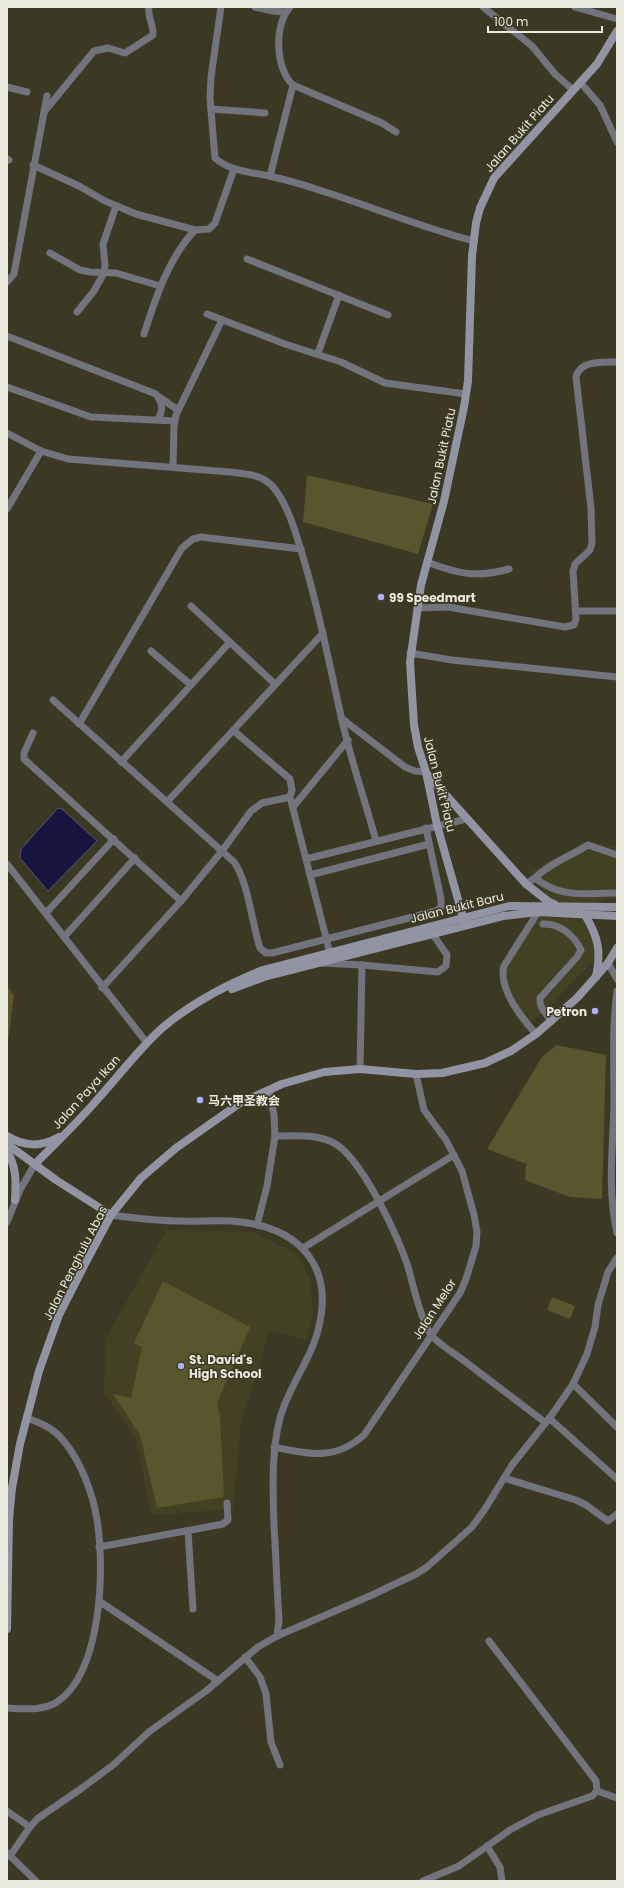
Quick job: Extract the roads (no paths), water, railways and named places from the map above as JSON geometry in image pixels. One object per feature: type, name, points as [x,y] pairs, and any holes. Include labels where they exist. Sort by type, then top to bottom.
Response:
[{"type":"main road","name":"Jalan Bukit Piatu","points":[[464,920],[437,825],[426,772],[418,747],[414,725],[410,653],[416,608],[444,501],[466,394],[471,340],[474,241],[480,208],[494,178],[574,90],[606,51],[617,31]]},
{"type":"main road","points":[[426,772],[466,819],[526,884],[549,902],[557,906]]},
{"type":"main road","name":"Jalan Bukit Baru","points":[[330,956],[430,930],[509,906],[617,906]]},
{"type":"main road","name":"Jalan Bukit Baru","points":[[464,920],[538,912],[617,916]]},
{"type":"main road","points":[[585,915],[594,932],[599,950],[596,978]]},
{"type":"main road","name":"Jalan Penghulu Abas","points":[[7,1629],[10,1474],[27,1418],[38,1371],[59,1315],[111,1215],[141,1178],[176,1148],[240,1103],[282,1084],[324,1072],[360,1069],[416,1074],[448,1072],[485,1063],[511,1051],[552,1021],[596,978],[608,963],[617,948]]},
{"type":"main road","points":[[608,963],[617,955]]},
{"type":"main road","name":"Jalan Paya Ikan","points":[[207,999],[267,976],[318,963],[330,956]]},
{"type":"main road","name":"Jalan Paya Ikan","points":[[35,1164],[67,1132],[147,1043],[163,1028],[241,979],[263,970],[330,956]]},
{"type":"main road","points":[[7,1136],[16,1142],[34,1146],[52,1141],[67,1132]]},
{"type":"main road","points":[[7,1144],[56,1180],[111,1215]]},
{"type":"main road","points":[[7,1151],[14,1165],[16,1176],[15,1200]]},
{"type":"street","points":[[42,114],[94,51],[108,48],[125,53],[153,35],[154,29],[148,14],[149,7]]},
{"type":"street","points":[[221,7],[211,77],[214,158],[234,169],[270,176],[322,190],[435,231],[474,241]]},
{"type":"street","points":[[255,7],[272,11],[288,9],[278,53],[283,71],[288,81],[292,85],[382,123],[396,132]]},
{"type":"street","points":[[483,7],[532,46],[555,74],[574,90]]},
{"type":"street","points":[[575,7],[617,19]]},
{"type":"street","points":[[580,82],[600,105],[617,142]]},
{"type":"street","points":[[270,176],[292,85]]},
{"type":"street","points":[[7,87],[27,92]]},
{"type":"street","points":[[7,282],[14,274],[42,114],[47,96]]},
{"type":"street","points":[[211,109],[265,113]]},
{"type":"street","points":[[33,165],[116,206],[136,214],[195,230],[209,229],[215,224],[234,169]]},
{"type":"street","points":[[77,312],[94,291],[104,273],[105,265],[103,244],[116,206]]},
{"type":"street","points":[[144,334],[160,286],[177,252],[195,230]]},
{"type":"street","points":[[50,253],[80,270],[123,274],[160,286]]},
{"type":"street","points":[[247,259],[388,315]]},
{"type":"street","points":[[318,353],[339,295]]},
{"type":"street","points":[[207,314],[285,344],[318,353],[385,383],[466,394]]},
{"type":"street","points":[[173,467],[175,421],[178,410],[222,320]]},
{"type":"street","points":[[7,336],[156,394],[178,410]]},
{"type":"street","points":[[416,608],[448,607],[569,628],[575,623],[576,611],[572,580],[573,571],[576,564],[590,550],[592,543],[590,508],[576,377],[577,372],[582,367],[589,364],[617,362]]},
{"type":"street","points":[[7,387],[91,417],[175,421]]},
{"type":"street","points":[[156,394],[162,402],[158,419]]},
{"type":"street","points":[[7,433],[41,451],[68,459],[253,475],[266,480],[275,488],[283,502],[301,549],[323,633],[341,718],[376,841]]},
{"type":"street","points":[[7,509],[41,451]]},
{"type":"street","points":[[79,724],[164,576],[187,542],[201,537],[301,549]]},
{"type":"street","points":[[427,562],[447,570],[480,576],[509,569]]},
{"type":"street","points":[[191,606],[275,684]]},
{"type":"street","points":[[576,611],[617,611]]},
{"type":"street","points":[[167,802],[323,633]]},
{"type":"street","points":[[121,762],[230,642]]},
{"type":"street","points":[[151,651],[191,685]]},
{"type":"street","points":[[410,653],[452,660],[617,677]]},
{"type":"street","points":[[53,700],[222,851],[239,869],[253,925],[260,948],[263,951],[272,954],[436,911],[441,907],[441,899],[426,828]]},
{"type":"street","points":[[341,718],[405,766],[415,771],[426,772]]},
{"type":"street","points":[[234,731],[290,779],[292,790],[290,797],[330,956]]},
{"type":"street","points":[[33,733],[24,753],[24,759],[181,900]]},
{"type":"street","points":[[293,807],[348,740]]},
{"type":"street","points":[[102,988],[181,900],[222,851],[256,806],[290,797]]},
{"type":"street","points":[[306,859],[437,825],[466,819]]},
{"type":"street","points":[[46,913],[114,839]]},
{"type":"street","points":[[310,875],[429,844]]},
{"type":"street","points":[[526,884],[535,878],[544,868],[569,857],[588,845],[617,855]]},
{"type":"street","points":[[65,936],[135,858]]},
{"type":"street","points":[[7,864],[65,936],[102,988],[147,1043]]},
{"type":"street","points":[[535,878],[552,890],[563,893],[617,893]]},
{"type":"street","points":[[536,1034],[512,1003],[502,972],[504,966],[538,912]]},
{"type":"street","points":[[543,924],[558,925],[577,941],[581,950],[577,957],[540,998],[544,1013],[552,1021]]},
{"type":"street","points":[[318,963],[362,965],[431,972],[443,970],[446,966],[447,955],[430,930]]},
{"type":"street","points":[[608,963],[617,979]]},
{"type":"street","points":[[360,1069],[362,965]]},
{"type":"street","points":[[617,990],[611,1197],[617,1233]]},
{"type":"street","name":"Jalan Melor","points":[[274,1447],[307,1453],[324,1454],[343,1450],[364,1435],[460,1293],[466,1280],[476,1246],[477,1232],[470,1195],[454,1155],[446,1140],[430,1121],[424,1110],[416,1074]]},
{"type":"street","points":[[257,1225],[268,1179],[275,1136],[274,1115],[269,1090]]},
{"type":"street","points":[[275,1136],[308,1136],[322,1138],[334,1143],[347,1154],[364,1177],[394,1230],[405,1256],[419,1307],[431,1336],[548,1420],[617,1479]]},
{"type":"street","points":[[303,1248],[454,1155]]},
{"type":"street","name":"Jalan Paya Ikan","points":[[7,1222],[15,1200],[35,1164]]},
{"type":"street","points":[[111,1215],[181,1221],[240,1221],[257,1225],[292,1238],[303,1248],[313,1262],[318,1275],[322,1299],[322,1313],[310,1354],[286,1400],[274,1447],[272,1473],[279,1620],[276,1636]]},
{"type":"street","points":[[36,1881],[9,1854],[37,1819],[112,1766],[150,1731],[218,1681],[258,1646],[276,1636],[372,1595],[427,1567],[472,1527],[512,1465],[548,1420],[573,1384],[587,1354],[593,1334],[598,1305],[608,1272],[617,1258]]},
{"type":"street","points":[[573,1384],[617,1427]]},
{"type":"street","points":[[7,1708],[30,1709],[56,1703],[75,1685],[83,1670],[91,1645],[99,1601],[99,1547],[95,1512],[80,1469],[63,1440],[40,1422],[27,1418]]},
{"type":"street","points":[[504,1478],[576,1500],[586,1505],[608,1521],[617,1514]]},
{"type":"street","points":[[99,1547],[223,1524],[228,1520],[227,1503]]},
{"type":"street","points":[[188,1531],[193,1609]]},
{"type":"street","points":[[99,1601],[218,1681]]},
{"type":"street","points":[[489,1641],[596,1781],[597,1791]]},
{"type":"street","points":[[246,1657],[260,1677],[266,1694],[271,1742],[280,1765]]},
{"type":"street","points":[[597,1791],[617,1798]]},
{"type":"street","points":[[423,1881],[459,1866],[510,1830],[538,1815],[592,1796],[597,1791]]},
{"type":"street","points":[[7,1811],[30,1827]]},
{"type":"street","points":[[487,1846],[500,1867],[502,1881]]},
{"type":"place","name":"99 Speedmart","points":[[381,597]]},
{"type":"place","name":"Petron","points":[[595,1011]]},
{"type":"place","name":"马六甲圣教会","points":[[200,1100]]},
{"type":"place","name":"St. David's High School","points":[[181,1366]]}]
